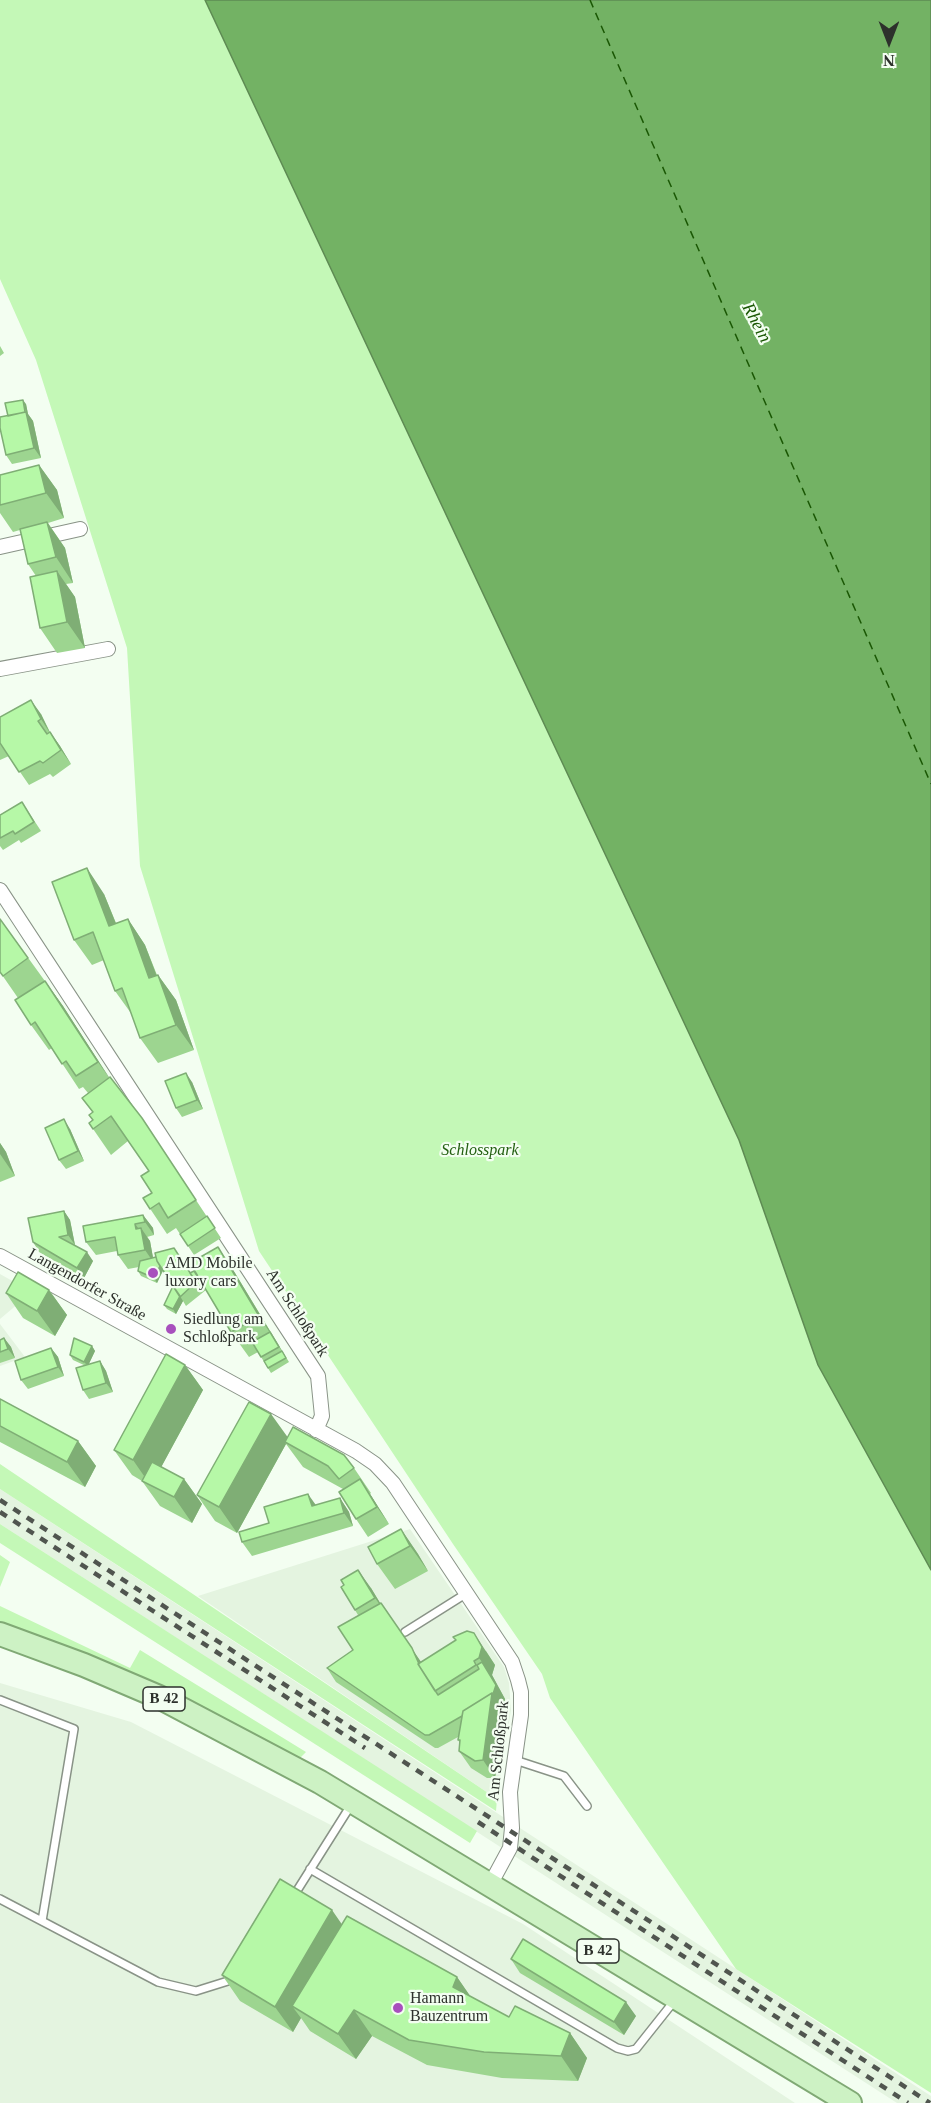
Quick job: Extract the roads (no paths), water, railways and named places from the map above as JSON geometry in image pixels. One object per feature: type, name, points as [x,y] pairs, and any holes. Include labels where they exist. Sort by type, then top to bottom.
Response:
[{"type":"main road","name":"B 42","points":[[0,1635],[84,1665],[159,1697],[231,1734],[353,1802],[850,2103]]},
{"type":"street","points":[[0,547],[80,529]]},
{"type":"street","points":[[0,669],[108,650]]},
{"type":"street","name":"Am Schloßpark","points":[[0,890],[318,1376],[322,1416],[316,1430],[356,1451],[385,1473],[417,1517],[512,1662],[522,1704],[510,1792],[512,1828],[510,1848],[490,1885]]},
{"type":"street","name":"Langendorfer Straße","points":[[0,1256],[316,1430]]},
{"type":"lane","points":[[405,1632],[467,1593]]},
{"type":"lane","points":[[0,1700],[74,1729],[42,1922]]},
{"type":"lane","points":[[515,1760],[564,1776],[587,1806]]},
{"type":"lane","points":[[285,1908],[353,1802]]},
{"type":"lane","points":[[310,1869],[617,2048],[627,2051],[636,2049],[677,1998]]},
{"type":"lane","points":[[0,1899],[158,1983],[196,1991],[228,1981],[235,1971]]},
{"type":"water","name":"Rhein","points":[[205,0],[931,0],[931,1570],[818,1365],[739,1140]]},
{"type":"railway","points":[[0,1500],[930,2103]]},
{"type":"railway","points":[[0,1512],[365,1748]]},
{"type":"railway","points":[[478,1822],[908,2103]]},
{"type":"place","name":"AMD Mobile luxory cars","points":[[153,1273]]},
{"type":"place","name":"Siedlung am Schloßpark","points":[[171,1329]]},
{"type":"place","name":"Hamann Bauzentrum","points":[[398,2008]]},
{"type":"park label","name":"Schlosspark","points":[[480,1151]]}]
